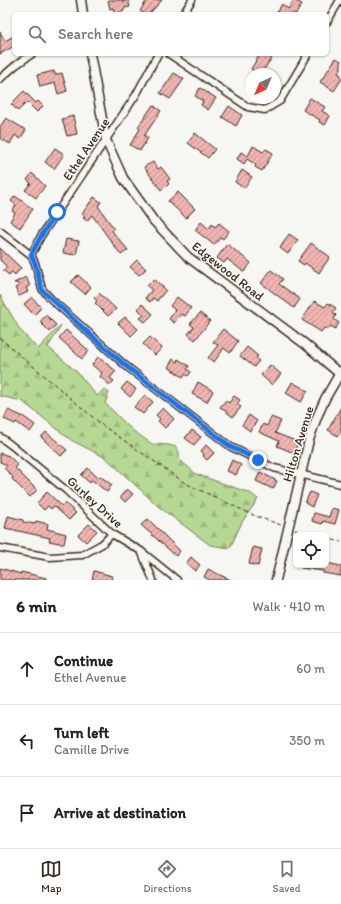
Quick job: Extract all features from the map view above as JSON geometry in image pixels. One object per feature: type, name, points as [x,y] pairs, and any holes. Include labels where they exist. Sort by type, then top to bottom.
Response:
[{"type":"street","points":[[81,0],[83,12]]},
{"type":"street","points":[[184,12],[192,0]]},
{"type":"street","points":[[329,18],[338,1]]},
{"type":"street","points":[[0,79],[29,56]]},
{"type":"street","name":"Edgewood Road","points":[[90,56],[106,140],[123,178],[153,220],[188,258],[306,344],[340,373]]},
{"type":"street","name":"Ethel Avenue","points":[[31,255],[41,236],[136,95],[157,56]]},
{"type":"street","points":[[172,56],[248,107],[265,110],[280,101],[307,56]]},
{"type":"street","points":[[0,231],[31,255],[35,263],[42,290],[126,366],[231,447],[274,468],[341,484]]},
{"type":"street","name":"Hilton Avenue","points":[[276,580],[309,440],[317,417],[340,373]]},
{"type":"street","name":"Gurley Drive","points":[[0,437],[66,491],[112,534],[141,551],[178,580]]},
{"type":"street","points":[[0,548],[50,557],[82,555],[102,544],[112,534]]},
{"type":"street","points":[[141,551],[153,580]]},
{"type":"path","points":[[0,338],[102,425],[185,483],[253,515],[303,532]]},
{"type":"path","points":[[329,539],[341,542]]},
{"type":"green space","points":[[0,295],[20,330],[38,349],[61,325],[48,347],[77,372],[97,396],[104,389],[109,393],[105,403],[132,430],[152,444],[176,447],[179,452],[179,459],[196,474],[250,493],[258,499],[242,522],[230,548],[210,545],[159,507],[106,458],[71,440],[22,401],[0,396]]},
{"type":"building","points":[[108,0],[122,0],[123,2],[128,0],[130,7],[124,8],[124,11],[114,12],[113,8],[110,9]]},
{"type":"building","points":[[147,0],[162,0],[151,12],[140,11]]},
{"type":"building","points":[[294,0],[302,4],[297,12],[277,12],[282,4],[288,9]]},
{"type":"building","points":[[0,32],[5,41],[12,37],[12,47],[0,54]]},
{"type":"building","points":[[259,56],[273,56],[265,68],[252,68]]},
{"type":"building","points":[[336,58],[341,61],[341,69],[338,73],[341,75],[341,80],[334,91],[320,82]]},
{"type":"building","points":[[54,71],[55,75],[62,73],[67,91],[58,94],[55,83],[40,87],[37,75]]},
{"type":"building","points":[[174,73],[184,79],[170,99],[160,93]]},
{"type":"building","points":[[200,88],[216,98],[208,110],[201,105],[203,101],[195,96]]},
{"type":"building","points":[[24,91],[36,103],[38,101],[43,106],[37,112],[27,102],[18,111],[11,104]]},
{"type":"building","points":[[310,98],[325,107],[322,111],[330,116],[325,125],[319,122],[320,120],[303,110]]},
{"type":"building","points":[[153,105],[161,111],[144,136],[148,138],[140,151],[130,145],[140,129],[138,127]]},
{"type":"building","points":[[229,106],[242,115],[236,126],[222,117]]},
{"type":"building","points":[[73,116],[77,134],[67,136],[62,119]]},
{"type":"building","points":[[6,118],[26,130],[20,139],[15,135],[10,144],[0,138],[0,127]]},
{"type":"building","points":[[195,133],[215,149],[208,158],[188,143]]},
{"type":"building","points":[[253,146],[263,152],[266,149],[273,153],[262,171],[255,167],[256,165],[247,159],[244,164],[237,159],[241,152],[248,156]]},
{"type":"building","points":[[55,148],[64,154],[54,169],[45,162]]},
{"type":"building","points":[[153,162],[158,169],[161,167],[170,179],[167,181],[169,184],[161,190],[144,167]]},
{"type":"building","points":[[242,170],[252,177],[244,188],[235,182]]},
{"type":"building","points":[[32,173],[45,186],[36,198],[25,190],[31,183],[27,180]]},
{"type":"building","points":[[178,192],[195,209],[186,218],[168,201]]},
{"type":"building","points":[[15,196],[33,209],[20,228],[10,221],[15,213],[12,211],[16,205],[11,201]]},
{"type":"building","points":[[94,197],[101,202],[98,206],[114,229],[112,231],[128,250],[121,255],[92,215],[87,221],[83,218],[85,216],[82,214]]},
{"type":"building","points":[[201,222],[209,229],[212,224],[215,227],[219,223],[229,231],[223,239],[221,237],[214,245],[195,230]]},
{"type":"building","points":[[289,234],[298,240],[288,254],[280,248]]},
{"type":"building","points":[[66,239],[79,241],[76,255],[63,253]]},
{"type":"building","points":[[311,243],[330,257],[319,273],[305,263],[304,265],[298,261]]},
{"type":"building","points":[[227,244],[251,263],[244,272],[227,259],[224,263],[217,258]]},
{"type":"building","points":[[0,248],[21,268],[15,275],[12,272],[9,275],[3,270],[7,267],[0,260]]},
{"type":"building","points":[[137,260],[146,269],[139,275],[130,267]]},
{"type":"building","points":[[271,270],[283,279],[279,284],[300,299],[294,308],[261,283]]},
{"type":"building","points":[[78,275],[91,287],[85,294],[71,282]]},
{"type":"building","points":[[26,277],[30,286],[26,288],[28,292],[19,296],[15,288],[19,286],[17,283],[14,283]]},
{"type":"building","points":[[154,279],[166,290],[157,301],[153,298],[150,302],[145,298],[152,290],[147,286]]},
{"type":"building","points":[[99,293],[116,309],[108,316],[95,303],[97,301],[94,298]]},
{"type":"building","points":[[32,297],[41,308],[34,315],[24,304]]},
{"type":"building","points":[[177,297],[191,308],[185,316],[181,314],[174,323],[169,319],[175,310],[170,306]]},
{"type":"building","points":[[314,301],[325,307],[328,303],[336,308],[333,312],[336,315],[334,319],[339,323],[335,329],[331,326],[328,330],[324,328],[321,332],[302,320]]},
{"type":"building","points":[[142,304],[153,314],[145,322],[140,318],[144,315],[138,309]]},
{"type":"building","points":[[200,313],[210,321],[195,340],[188,334],[194,327],[190,324]]},
{"type":"building","points":[[46,315],[56,325],[50,332],[40,322]]},
{"type":"building","points":[[125,317],[138,329],[131,336],[118,323]]},
{"type":"building","points":[[223,329],[238,341],[230,353],[224,348],[214,362],[208,358],[218,345],[213,342]]},
{"type":"building","points":[[66,330],[89,351],[82,359],[59,338]]},
{"type":"building","points":[[150,337],[162,348],[155,355],[143,344]]},
{"type":"building","points":[[247,347],[258,356],[256,358],[259,361],[254,367],[240,356]]},
{"type":"building","points":[[98,357],[116,371],[110,378],[114,381],[110,385],[100,377],[102,373],[92,365]]},
{"type":"building","points":[[173,359],[177,362],[178,359],[189,366],[187,369],[191,372],[188,376],[185,374],[183,377],[168,367]]},
{"type":"building","points":[[270,365],[281,374],[272,385],[261,375]]},
{"type":"building","points":[[127,382],[136,389],[130,397],[121,389]]},
{"type":"building","points":[[198,382],[213,391],[207,402],[192,394]]},
{"type":"building","points":[[292,382],[308,391],[301,402],[286,393]]},
{"type":"building","points":[[145,395],[153,402],[143,414],[134,407]]},
{"type":"building","points":[[234,396],[240,400],[237,404],[241,407],[233,417],[220,407],[226,400],[229,403]]},
{"type":"building","points":[[341,407],[341,431],[338,436],[328,430]]},
{"type":"building","points":[[163,408],[174,419],[165,428],[158,421],[160,419],[156,415]]},
{"type":"building","points":[[8,410],[24,417],[35,425],[30,432],[16,422],[15,424],[4,419]]},
{"type":"building","points":[[249,415],[257,421],[250,431],[242,425]]},
{"type":"building","points":[[271,417],[281,421],[275,433],[298,442],[294,453],[277,446],[279,441],[259,432],[263,424],[267,426]]},
{"type":"building","points":[[192,430],[201,437],[194,445],[185,438]]},
{"type":"building","points":[[46,432],[67,450],[61,456],[41,437]]},
{"type":"building","points":[[206,445],[214,453],[207,460],[201,451]]},
{"type":"building","points":[[0,453],[9,456],[18,465],[15,468],[37,490],[30,497],[12,479],[13,477],[4,468],[7,465],[0,462]]},
{"type":"building","points":[[232,460],[241,465],[236,475],[227,471]]},
{"type":"building","points":[[88,468],[98,478],[100,476],[112,485],[107,492],[92,480],[90,483],[81,475]]},
{"type":"building","points":[[260,472],[277,481],[273,489],[256,481]]},
{"type":"building","points":[[127,489],[133,494],[125,502],[120,497]]},
{"type":"building","points":[[47,492],[62,506],[65,503],[76,513],[69,520],[54,506],[51,509],[48,506],[44,510],[37,503]]},
{"type":"building","points":[[310,492],[317,495],[312,507],[305,503]]},
{"type":"building","points":[[332,508],[339,510],[335,524],[323,521],[322,524],[312,521],[314,513],[329,517]]},
{"type":"building","points":[[8,516],[23,520],[23,522],[35,524],[36,521],[48,524],[47,529],[66,534],[64,544],[49,541],[50,538],[5,528]]},
{"type":"building","points":[[148,519],[180,551],[176,556],[141,525]]},
{"type":"building","points":[[89,524],[97,531],[86,542],[78,535]]},
{"type":"building","points":[[253,547],[262,549],[258,566],[249,564]]},
{"type":"building","points":[[191,557],[200,565],[195,571],[186,563]]},
{"type":"building","points":[[329,564],[341,566],[341,576],[323,573],[323,571],[301,568],[329,568]]},
{"type":"building","points":[[0,568],[21,574],[21,572],[46,578],[46,580],[3,580],[0,579]]},
{"type":"building","points":[[208,569],[231,580],[210,580],[204,577]]},
{"type":"building","points":[[94,571],[112,576],[111,580],[92,580]]},
{"type":"route","points":[[57,212],[41,236],[31,255],[35,263],[42,290],[126,366],[231,447],[258,460]]}]
